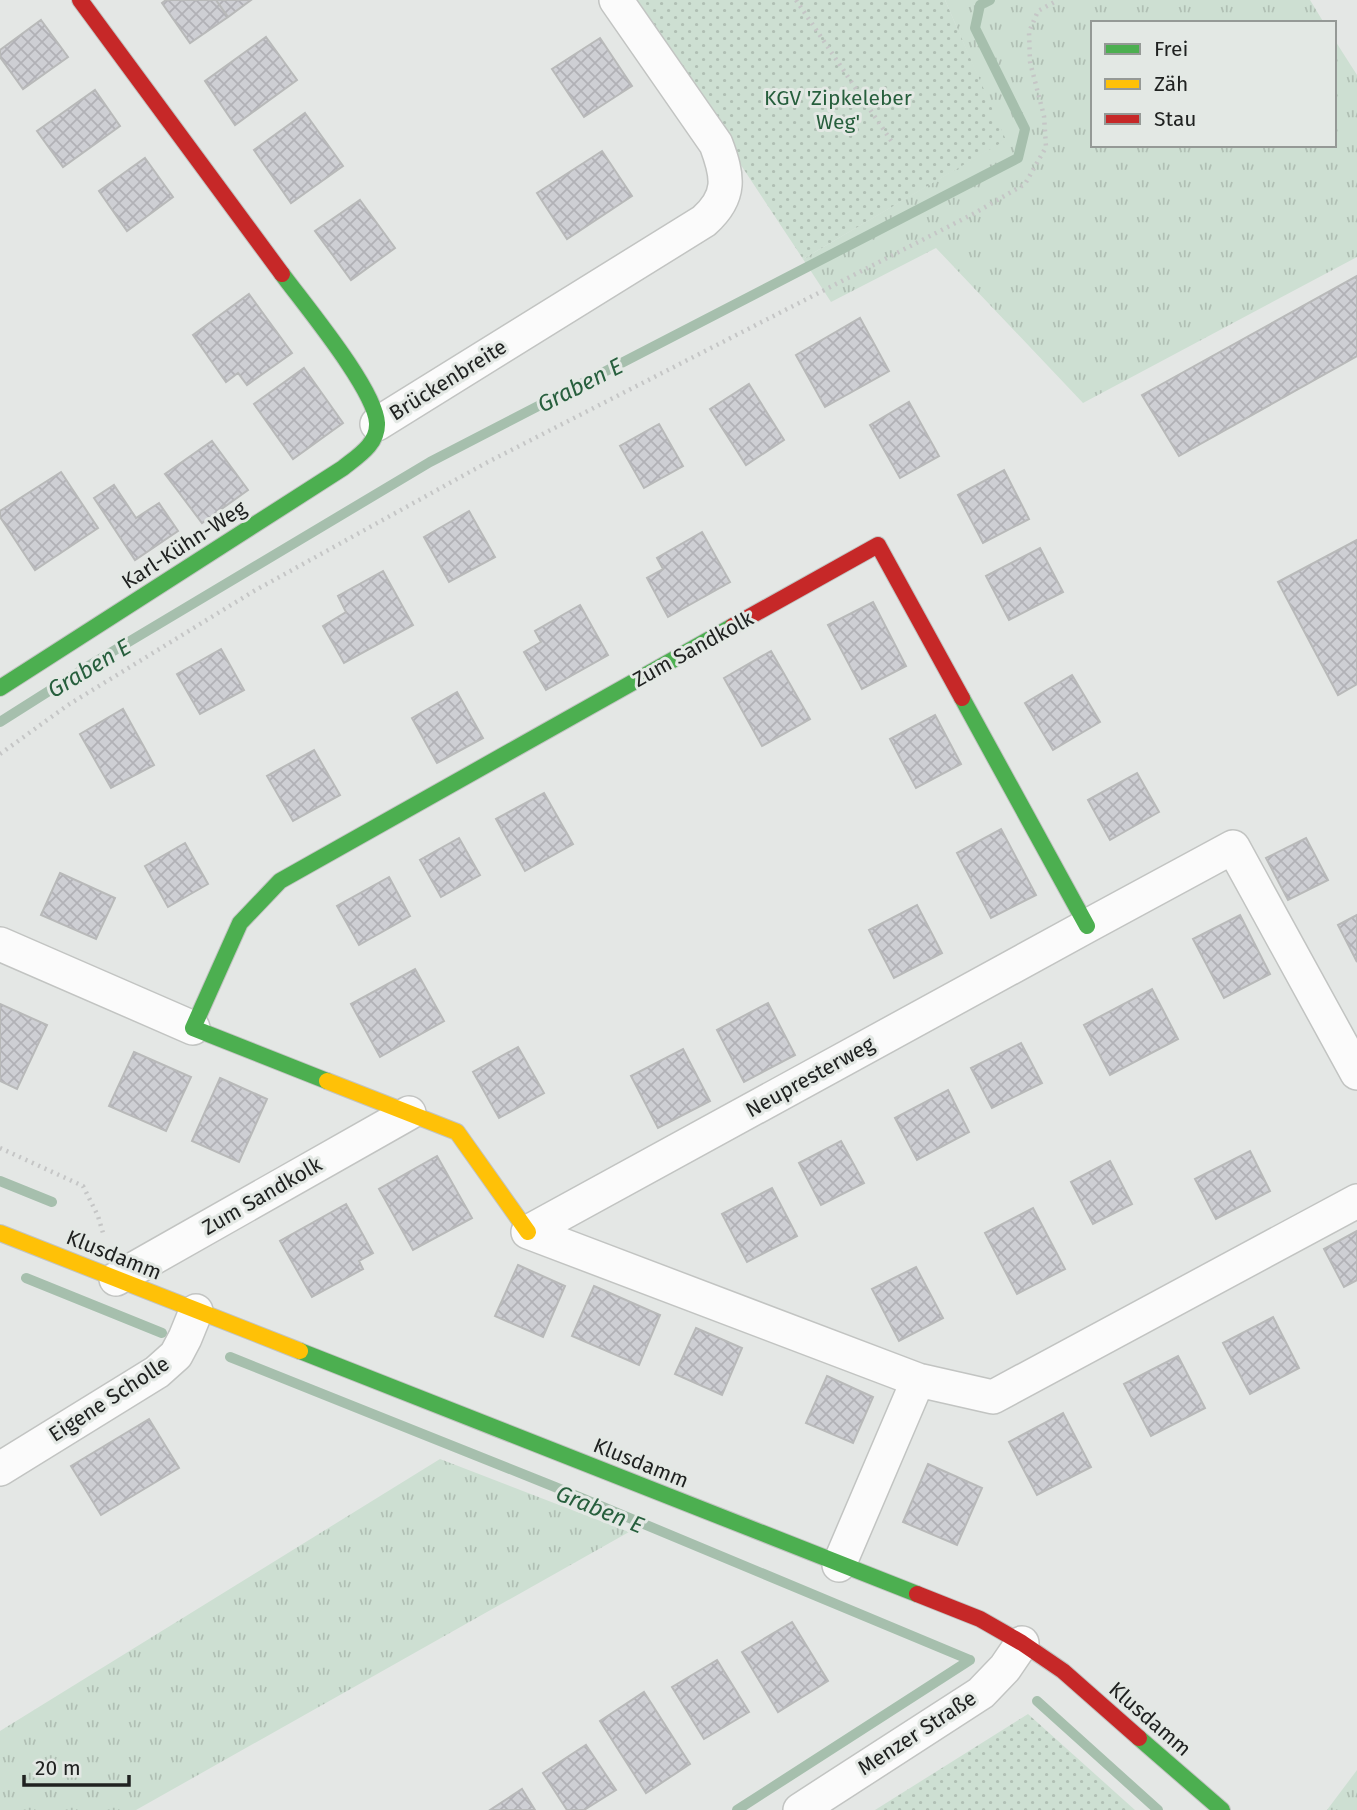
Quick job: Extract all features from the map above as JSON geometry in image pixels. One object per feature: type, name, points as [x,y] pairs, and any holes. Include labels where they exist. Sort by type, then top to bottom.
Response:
[{"type":"street","name":"Brückenbreite","points":[[80,0],[349,365],[372,401],[377,425],[704,221],[716,210],[725,186],[725,167],[716,144],[616,0]]},
{"type":"street","name":"Karl-Kühn-Weg","points":[[0,688],[343,468],[370,446],[377,425]]},
{"type":"street","name":"Zum Sandkolk","points":[[193,1028],[240,923],[280,881],[878,545],[1087,926]]},
{"type":"street","name":"Neupresterweg","points":[[528,1232],[1233,848],[1357,1073]]},
{"type":"street","points":[[0,944],[193,1028],[457,1132],[528,1232],[918,1380],[993,1397],[1357,1201]]},
{"type":"street","name":"Zum Sandkolk","points":[[116,1279],[409,1113]]},
{"type":"street","name":"Klusdamm","points":[[0,1233],[980,1619],[1063,1671],[1222,1810]]},
{"type":"street","name":"Eigene Scholle","points":[[0,1469],[157,1372],[176,1355],[196,1311]]},
{"type":"street","points":[[839,1564],[918,1380]]},
{"type":"street","name":"Menzer Straße","points":[[800,1810],[981,1693],[1005,1668],[1022,1643]]},
{"type":"path","points":[[796,0],[894,145]]},
{"type":"path","points":[[0,754],[79,698],[254,591],[486,463],[975,213],[1025,184],[1046,147],[1044,116],[1030,62],[1029,32],[1038,11],[1058,0]]},
{"type":"path","points":[[0,1148],[83,1186],[98,1216],[116,1279]]},
{"type":"green space","name":"KGV 'Zipkeleber Weg'","points":[[632,0],[945,0],[1006,140],[803,259]]},
{"type":"green space","points":[[945,0],[1310,0],[1323,21],[1091,21],[1091,147],[1336,147],[1336,42],[1357,75],[1357,257],[1083,403],[936,248],[831,302],[803,259],[1005,140]]},
{"type":"green space","points":[[440,1459],[629,1532],[136,1810],[0,1810],[0,1731]]},
{"type":"green space","points":[[1028,1714],[1135,1810],[875,1810]]},
{"type":"green space","points":[[1357,1770],[1357,1810],[1327,1810]]},
{"type":"building","points":[[166,0],[216,0],[228,17],[190,43],[162,3]]},
{"type":"building","points":[[216,0],[251,0],[228,17]]},
{"type":"building","points":[[41,20],[68,57],[23,89],[0,57],[0,50]]},
{"type":"building","points":[[266,37],[297,80],[235,125],[205,81]]},
{"type":"building","points":[[600,38],[632,86],[584,117],[552,69]]},
{"type":"building","points":[[95,90],[120,126],[63,167],[37,131]]},
{"type":"building","points":[[305,113],[343,166],[291,203],[254,150]]},
{"type":"building","points":[[602,151],[632,196],[567,239],[537,193]]},
{"type":"building","points":[[145,158],[173,197],[127,231],[99,191]]},
{"type":"building","points":[[360,200],[395,248],[351,280],[315,231]]},
{"type":"building","points":[[1357,276],[1357,356],[1179,456],[1142,395]]},
{"type":"building","points":[[249,294],[292,353],[247,385],[238,373],[226,382],[193,335]]},
{"type":"building","points":[[860,318],[889,371],[825,407],[796,355]]},
{"type":"building","points":[[304,368],[343,423],[293,459],[254,404]]},
{"type":"building","points":[[749,384],[784,440],[746,465],[710,409]]},
{"type":"building","points":[[909,402],[939,456],[900,478],[870,425]]},
{"type":"building","points":[[659,424],[683,466],[644,488],[620,446]]},
{"type":"building","points":[[212,441],[248,490],[202,523],[165,474]]},
{"type":"building","points":[[1004,470],[1029,519],[983,543],[958,495]]},
{"type":"building","points":[[61,472],[98,528],[35,570],[0,517],[0,511]]},
{"type":"building","points":[[114,485],[136,518],[159,503],[178,531],[135,560],[94,498]]},
{"type":"building","points":[[469,511],[495,557],[449,582],[424,537]]},
{"type":"building","points":[[702,532],[730,582],[668,617],[647,578],[663,569],[657,558]]},
{"type":"building","points":[[1357,540],[1357,684],[1338,695],[1278,582]]},
{"type":"building","points":[[1040,548],[1063,592],[1009,620],[986,576]]},
{"type":"building","points":[[383,571],[413,625],[344,663],[323,626],[346,612],[338,596]]},
{"type":"building","points":[[873,602],[906,666],[862,689],[828,625]]},
{"type":"building","points":[[580,605],[608,655],[546,690],[524,652],[541,642],[535,631]]},
{"type":"building","points":[[221,649],[244,690],[200,714],[177,674]]},
{"type":"building","points":[[771,651],[810,719],[762,746],[724,678]]},
{"type":"building","points":[[1072,675],[1100,722],[1053,750],[1025,703]]},
{"type":"building","points":[[457,692],[483,738],[437,763],[412,718]]},
{"type":"building","points":[[123,709],[154,765],[111,788],[80,734]]},
{"type":"building","points":[[935,715],[961,764],[916,788],[890,739]]},
{"type":"building","points":[[314,750],[340,795],[293,821],[267,776]]},
{"type":"building","points":[[1137,773],[1159,812],[1110,840],[1088,800]]},
{"type":"building","points":[[544,793],[573,844],[525,871],[496,819]]},
{"type":"building","points":[[1001,829],[1036,895],[991,918],[957,853]]},
{"type":"building","points":[[459,838],[480,875],[441,897],[420,860]]},
{"type":"building","points":[[1306,838],[1328,880],[1288,900],[1266,858]]},
{"type":"building","points":[[185,843],[208,884],[168,907],[145,866]]},
{"type":"building","points":[[60,873],[115,898],[96,939],[41,915]]},
{"type":"building","points":[[389,877],[410,916],[359,945],[337,906]]},
{"type":"building","points":[[917,905],[942,953],[894,978],[869,930]]},
{"type":"building","points":[[1240,915],[1270,974],[1224,998],[1193,939]]},
{"type":"building","points":[[1357,915],[1357,962],[1338,925]]},
{"type":"building","points":[[415,969],[444,1021],[380,1057],[351,1004]]},
{"type":"building","points":[[1152,989],[1178,1039],[1110,1075],[1084,1025]]},
{"type":"building","points":[[768,1003],[795,1055],[744,1082],[717,1030]]},
{"type":"building","points":[[0,1004],[47,1025],[17,1089],[0,1081]]},
{"type":"building","points":[[1021,1043],[1042,1083],[992,1108],[971,1068]]},
{"type":"building","points":[[518,1047],[544,1093],[499,1118],[473,1072]]},
{"type":"building","points":[[683,1049],[710,1101],[658,1128],[631,1076]]},
{"type":"building","points":[[134,1052],[191,1077],[166,1131],[109,1106]]},
{"type":"building","points":[[220,1078],[267,1099],[239,1162],[192,1141]]},
{"type":"building","points":[[948,1090],[969,1132],[917,1160],[895,1118]]},
{"type":"building","points":[[841,1141],[864,1183],[821,1205],[799,1163]]},
{"type":"building","points":[[1250,1151],[1270,1191],[1216,1219],[1195,1179]]},
{"type":"building","points":[[437,1156],[472,1218],[413,1250],[379,1189]]},
{"type":"building","points":[[1110,1161],[1132,1204],[1093,1224],[1071,1182]]},
{"type":"building","points":[[772,1188],[797,1236],[747,1262],[722,1214]]},
{"type":"building","points":[[346,1204],[373,1253],[359,1261],[363,1269],[312,1297],[280,1241]]},
{"type":"building","points":[[1033,1208],[1065,1269],[1017,1294],[985,1233]]},
{"type":"building","points":[[1357,1231],[1357,1280],[1344,1287],[1324,1249]]},
{"type":"building","points":[[518,1265],[565,1286],[543,1337],[495,1316]]},
{"type":"building","points":[[916,1267],[943,1318],[899,1341],[872,1289]]},
{"type":"building","points":[[594,1286],[660,1315],[639,1365],[572,1336]]},
{"type":"building","points":[[1273,1317],[1299,1368],[1250,1394],[1223,1343]]},
{"type":"building","points":[[696,1328],[742,1348],[722,1395],[675,1374]]},
{"type":"building","points":[[1178,1356],[1205,1408],[1151,1436],[1124,1384]]},
{"type":"building","points":[[827,1376],[873,1397],[853,1443],[806,1423]]},
{"type":"building","points":[[1063,1413],[1091,1467],[1037,1495],[1009,1442]]},
{"type":"building","points":[[149,1419],[179,1468],[101,1515],[71,1466]]},
{"type":"building","points":[[928,1464],[982,1488],[957,1545],[903,1522]]},
{"type":"building","points":[[792,1622],[828,1681],[778,1712],[742,1652]]},
{"type":"building","points":[[717,1660],[749,1712],[704,1739],[672,1687]]},
{"type":"building","points":[[644,1692],[690,1764],[646,1793],[600,1721]]},
{"type":"building","points":[[586,1745],[616,1790],[584,1810],[567,1810],[543,1773]]},
{"type":"building","points":[[522,1789],[535,1810],[490,1810]]},
{"type":"waterway","name":"Graben E","points":[[0,722],[90,665],[430,462],[1018,158],[1025,129],[975,28],[980,5],[990,0]]},
{"type":"waterway","name":"Graben E","points":[[0,1181],[52,1202]]},
{"type":"waterway","name":"Graben E","points":[[26,1278],[162,1333]]},
{"type":"waterway","name":"Graben E","points":[[230,1357],[555,1487],[970,1660]]},
{"type":"waterway","points":[[737,1810],[970,1660]]},
{"type":"waterway","name":"Graben E","points":[[1037,1701],[1158,1810]]},
{"type":"traffic: fast","points":[[0,688],[343,468],[371,443],[377,423],[364,390],[337,347],[282,274]]},
{"type":"traffic: fast","points":[[327,1081],[193,1028],[240,923],[280,881],[733,626]]},
{"type":"traffic: fast","points":[[962,698],[1087,926]]},
{"type":"traffic: fast","points":[[300,1351],[917,1594]]},
{"type":"traffic: fast","points":[[1139,1738],[1222,1810]]},
{"type":"traffic: slow","points":[[327,1081],[457,1132],[528,1232]]},
{"type":"traffic: slow","points":[[0,1233],[300,1351]]},
{"type":"traffic: jam","points":[[80,0],[282,274]]},
{"type":"traffic: jam","points":[[733,626],[878,545],[962,698]]},
{"type":"traffic: jam","points":[[917,1594],[980,1619],[1022,1643],[1063,1671],[1139,1738]]}]
